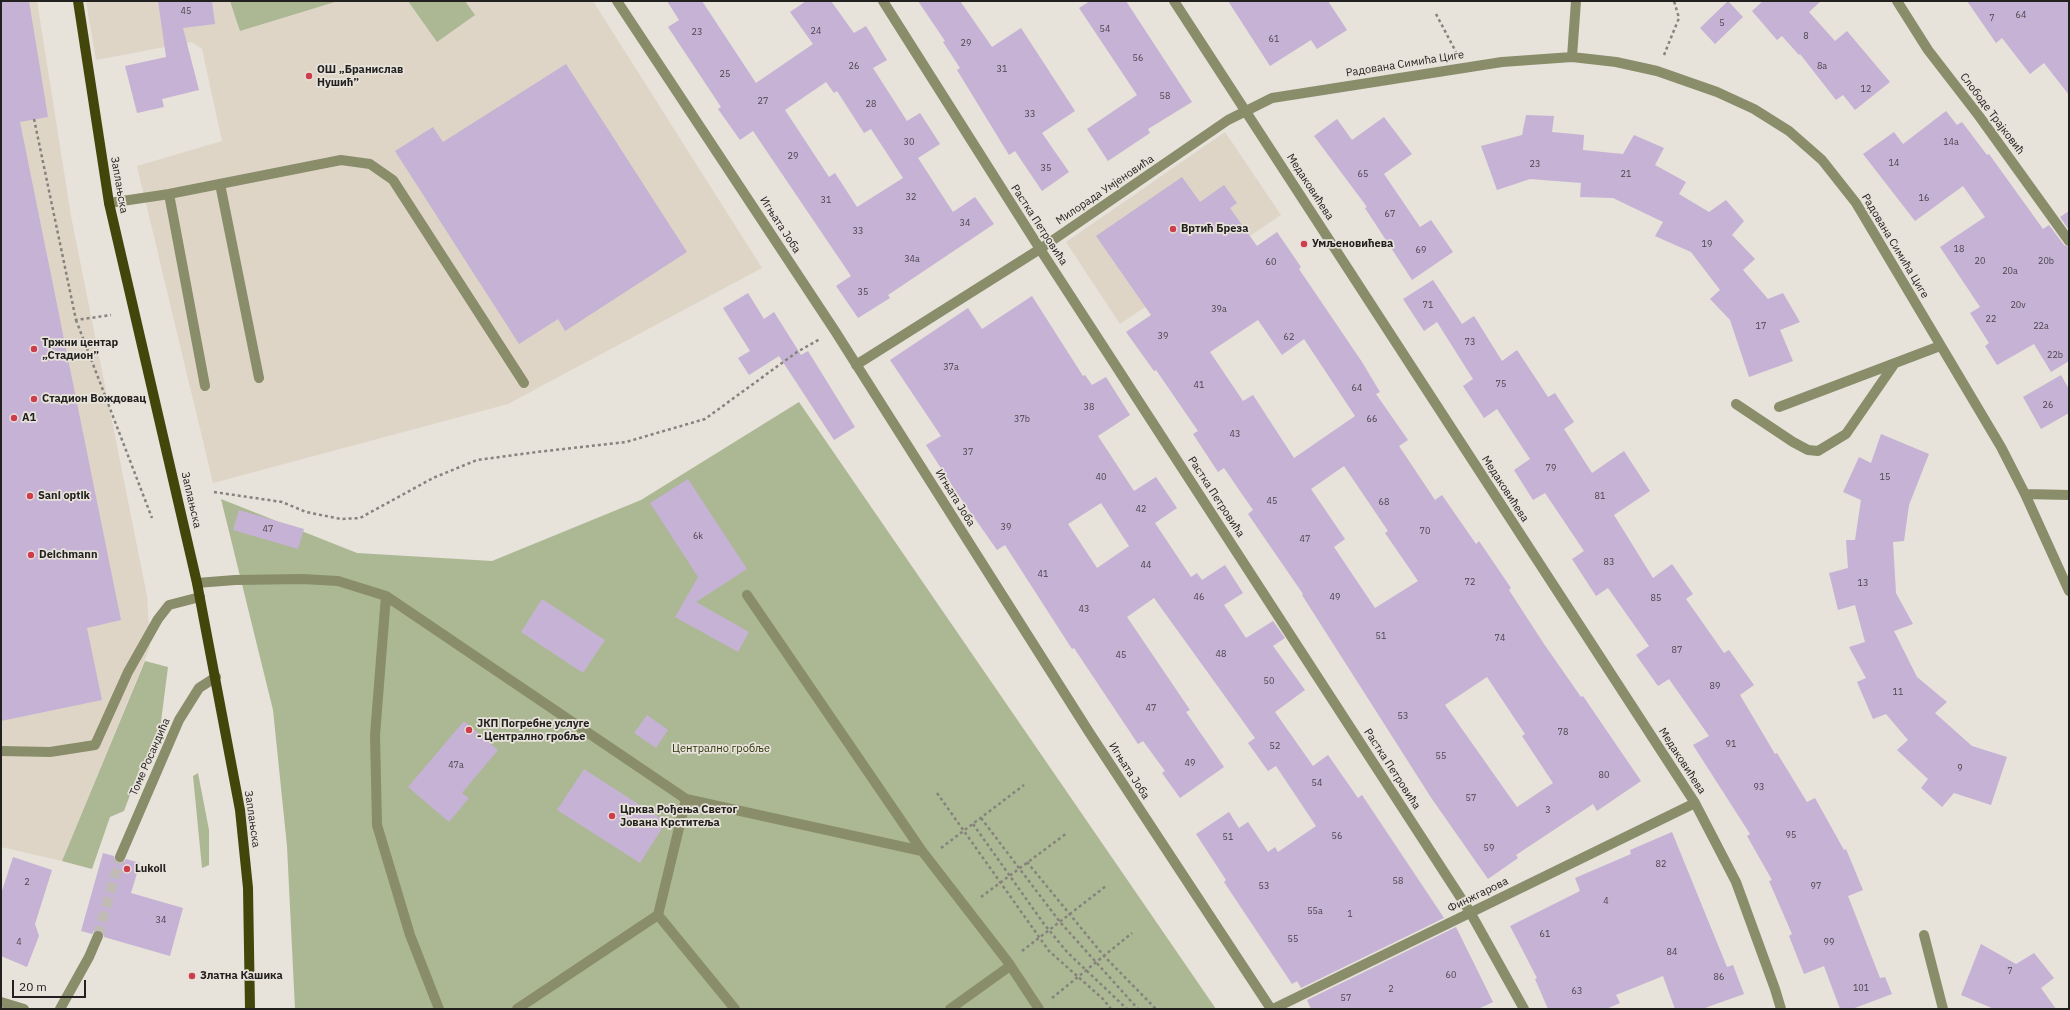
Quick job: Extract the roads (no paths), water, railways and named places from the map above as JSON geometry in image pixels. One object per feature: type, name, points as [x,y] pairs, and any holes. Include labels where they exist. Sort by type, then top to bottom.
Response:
[{"type":"main road","name":"Заплањска","points":[[78,1],[109,203],[197,583],[240,810],[248,888],[250,1009]]},
{"type":"street","name":"Игњата Јоба","points":[[617,1],[835,330],[1088,732],[1272,1009]]},
{"type":"street","name":"Растка Петровића","points":[[883,1],[1040,249],[1470,912],[1524,1009]]},
{"type":"street","name":"Медаковићева","points":[[1174,1],[1695,803],[1736,882],[1776,989],[1781,1009]]},
{"type":"street","points":[[1572,57],[1576,1]]},
{"type":"street","name":"Слободе Трајковић","points":[[1897,1],[1928,50],[1988,128],[2069,241]]},
{"type":"street","name":"Радована Симића Циге","points":[[1246,110],[1272,98],[1462,67],[1502,62],[1572,57],[1616,62],[1657,72],[1717,92],[1754,109],[1789,131],[1822,160],[1856,202],[2001,447],[2025,494],[2069,591]]},
{"type":"street","name":"Милорада Умјеновића","points":[[856,365],[1040,249],[1221,125],[1246,110]]},
{"type":"street","points":[[109,203],[169,194],[341,160],[370,164],[393,180],[524,383]]},
{"type":"street","points":[[220,184],[259,378]]},
{"type":"street","points":[[169,194],[205,386]]},
{"type":"street","points":[[1779,407],[1940,346]]},
{"type":"street","points":[[1736,404],[1793,442],[1808,450],[1818,451],[1846,434],[1895,363]]},
{"type":"street","points":[[2025,494],[2069,495]]},
{"type":"street","points":[[197,583],[235,580],[303,579],[338,581],[386,596],[686,799],[925,854]]},
{"type":"street","points":[[747,595],[925,854],[1009,964],[1039,1009]]},
{"type":"street","points":[[386,596],[375,735],[377,825],[410,935],[438,1009]]},
{"type":"street","points":[[1,751],[50,752],[95,745],[128,672],[158,619],[169,605],[200,597]]},
{"type":"street","name":"Томе Росандића","points":[[120,857],[179,720],[199,688],[216,677]]},
{"type":"street","points":[[517,1009],[658,915],[686,799]]},
{"type":"street","name":"Финжгарова","points":[[1272,1009],[1695,803]]},
{"type":"street","points":[[658,915],[735,1009]]},
{"type":"street","points":[[1924,935],[1943,1009]]},
{"type":"street","points":[[60,1009],[89,957],[98,936]]},
{"type":"street","points":[[950,1009],[1009,964]]},
{"type":"street","points":[[1,1002],[24,1009]]},
{"type":"tunnel","points":[[98,936],[120,857]]},
{"type":"place","name":"ОШ „Бранислав Нушић”","points":[[309,76]]},
{"type":"place","name":"Вртић Бреза","points":[[1173,229]]},
{"type":"place","name":"Умљеновићева","points":[[1304,244]]},
{"type":"place","name":"Тржни центар „Стадион”","points":[[34,349]]},
{"type":"place","name":"Стадион Вождовац","points":[[34,399]]},
{"type":"place","name":"A1","points":[[14,418]]},
{"type":"place","name":"Sani optik","points":[[30,496]]},
{"type":"place","name":"Deichmann","points":[[31,555]]},
{"type":"place","name":"ЈКП Погребне услуге - Централно гробље","points":[[469,730]]},
{"type":"place","name":"Црква Рођења Светог Јована Крститеља","points":[[612,816]]},
{"type":"place","name":"Lukoil","points":[[127,869]]},
{"type":"place","name":"Златна Кашика","points":[[192,976]]},
{"type":"park label","name":"Централно гробље","points":[[721,749]]}]
